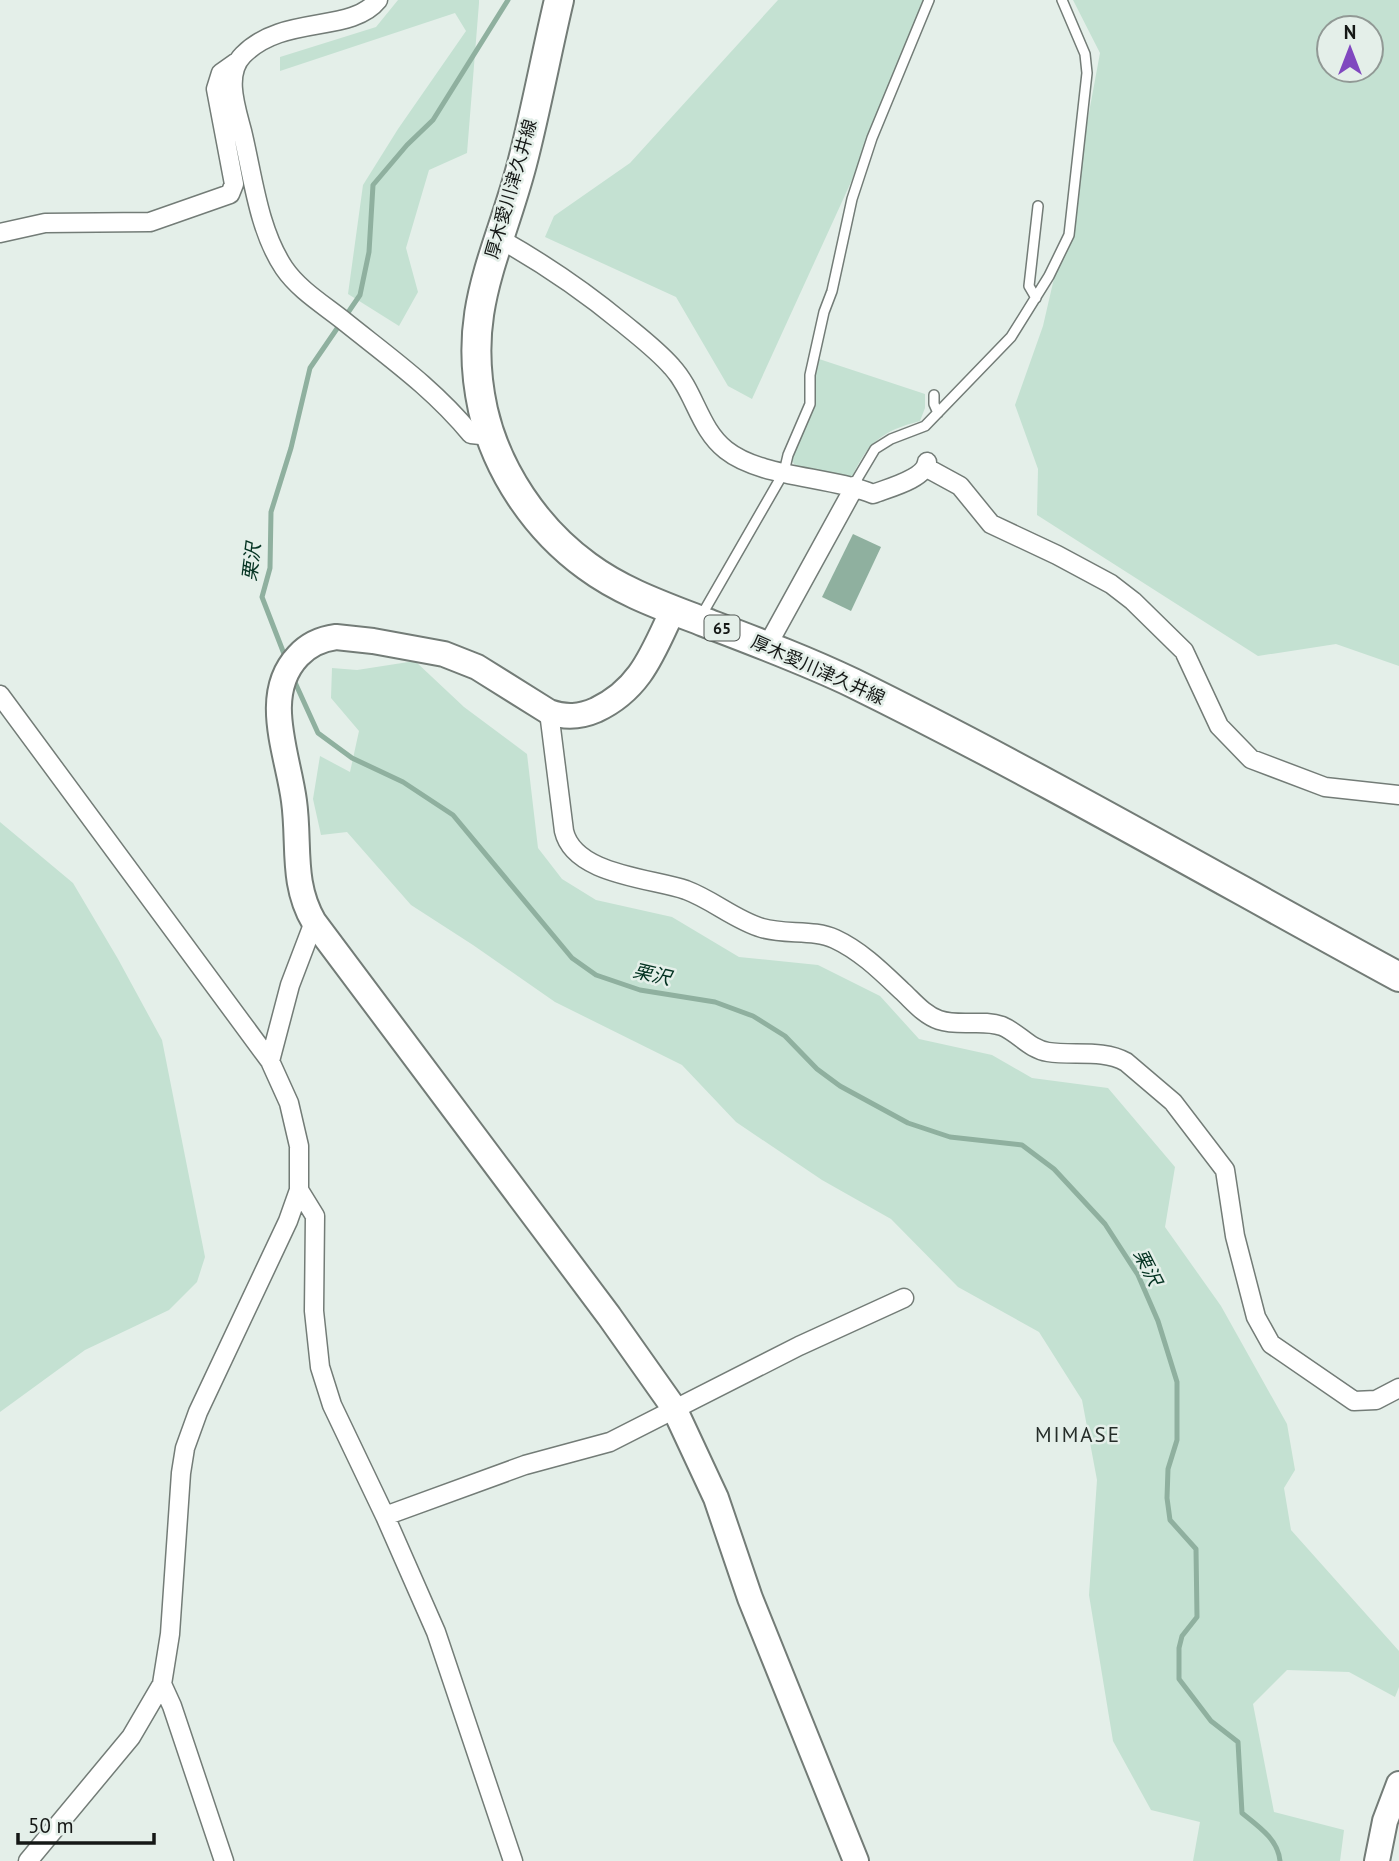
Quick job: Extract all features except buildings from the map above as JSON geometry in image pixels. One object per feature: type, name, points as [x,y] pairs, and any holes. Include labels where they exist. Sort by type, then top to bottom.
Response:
[{"type":"main road","name":"厚木愛川津久井線","points":[[559,0],[522,166],[479,304],[475,347],[480,396],[490,436],[519,492],[541,523],[560,544],[608,581],[846,680],[981,747],[1399,977]]},
{"type":"street","points":[[0,233],[45,223],[150,222],[230,194],[234,184],[216,89],[222,73],[270,36],[302,26],[356,16],[370,9],[378,0]]},
{"type":"street","points":[[240,60],[233,76],[235,98],[257,194],[276,255],[290,276],[328,309],[431,389],[471,434],[490,436]]},
{"type":"street","points":[[498,238],[565,277],[661,355],[688,388],[706,427],[727,451],[745,461],[854,486],[873,494],[919,475],[927,465],[960,486],[991,524],[1111,584],[1133,601],[1184,651],[1219,726],[1251,759],[1325,787],[1399,795]]},
{"type":"street","points":[[767,646],[854,486]]},
{"type":"street","points":[[686,615],[631,687],[608,704],[586,714],[568,716],[549,712],[477,667],[433,651],[336,637],[304,649],[288,667],[278,704],[294,803],[301,895],[314,922],[609,1316],[674,1408],[716,1497],[750,1598],[856,1861]]},
{"type":"street","points":[[0,695],[270,1061],[289,1103],[295,1124],[300,1165],[299,1189],[288,1221],[198,1412],[185,1448],[170,1634],[162,1684],[131,1737],[28,1861]]},
{"type":"street","points":[[549,712],[564,831],[570,847],[577,854],[622,874],[690,891],[756,926],[834,938],[868,959],[928,1014],[940,1020],[1004,1027],[1044,1052],[1104,1055],[1118,1057],[1126,1062],[1173,1102],[1225,1170],[1235,1236],[1256,1317],[1271,1344],[1354,1401],[1377,1400],[1399,1388]]},
{"type":"street","points":[[270,1061],[290,985],[314,922]]},
{"type":"street","points":[[299,1189],[315,1216],[314,1311],[320,1367],[332,1405],[440,1641],[513,1861]]},
{"type":"street","points":[[385,1516],[525,1465],[610,1442],[799,1346],[904,1297]]},
{"type":"street","points":[[162,1684],[172,1706],[224,1861]]},
{"type":"street","points":[[1377,1861],[1385,1821],[1399,1784]]},
{"type":"lane","points":[[686,615],[784,472],[810,404],[810,375],[852,199],[872,138],[929,0]]},
{"type":"lane","points":[[854,486],[875,449],[891,439],[925,426],[1011,337],[1036,298],[1069,235],[1087,73],[1085,54],[1062,0]]},
{"type":"lane","points":[[1036,298],[1029,286],[1038,206]]},
{"type":"lane","points":[[934,395],[938,413]]},
{"type":"shaded area","points":[[398,0],[479,0],[467,153],[429,170],[406,248],[418,292],[399,326],[348,294],[363,185],[466,31],[455,13],[280,71],[280,57],[376,27]]},
{"type":"shaded area","points":[[778,0],[929,0],[851,182],[752,399],[728,386],[676,297],[545,237],[554,216],[630,163]]},
{"type":"shaded area","points":[[1073,0],[1399,0],[1399,666],[1336,644],[1258,656],[1037,515],[1038,469],[1015,405],[1043,326],[1076,183],[1100,53]]},
{"type":"shaded area","points":[[816,358],[925,394],[925,408],[920,421],[896,429],[878,440],[864,455],[852,477],[796,467],[791,459],[798,440]]},
{"type":"shaded area","points":[[853,534],[881,547],[851,611],[822,597]]},
{"type":"shaded area","points":[[415,661],[464,707],[527,754],[538,848],[562,879],[596,900],[672,917],[739,957],[818,965],[880,996],[919,1039],[992,1055],[1032,1078],[1108,1088],[1175,1167],[1165,1227],[1221,1306],[1287,1424],[1295,1470],[1284,1488],[1291,1530],[1399,1651],[1399,1687],[1395,1697],[1349,1672],[1287,1670],[1253,1704],[1274,1812],[1344,1830],[1340,1861],[1193,1861],[1200,1822],[1151,1810],[1113,1741],[1089,1595],[1097,1480],[1082,1400],[1039,1332],[958,1287],[891,1219],[822,1180],[736,1122],[682,1065],[555,1002],[411,905],[347,832],[321,835],[313,799],[320,756],[350,772],[359,731],[331,698],[332,668],[357,670]]},
{"type":"shaded area","points":[[0,822],[73,883],[162,1040],[205,1257],[197,1282],[169,1310],[85,1350],[0,1412]]},
{"type":"waterway","name":"栗沢","points":[[286,659],[262,597],[270,568],[271,512],[291,448],[310,368],[360,295],[369,252],[373,185],[407,145],[433,120],[508,0]]},
{"type":"waterway","name":"栗沢","points":[[293,678],[318,733],[352,758],[403,782],[453,815],[572,958],[596,975],[640,990],[715,1002],[753,1016],[785,1036],[817,1069],[840,1086],[908,1123],[950,1137],[1022,1145],[1054,1169],[1105,1224],[1138,1275],[1158,1321],[1177,1382],[1177,1440],[1168,1469],[1167,1498],[1170,1520],[1196,1549],[1197,1617],[1182,1636],[1179,1648],[1179,1679],[1211,1721],[1238,1742],[1242,1813],[1271,1840],[1280,1861]]},
{"type":"district","name":"MIMASE","points":[[1078,1435]]}]
